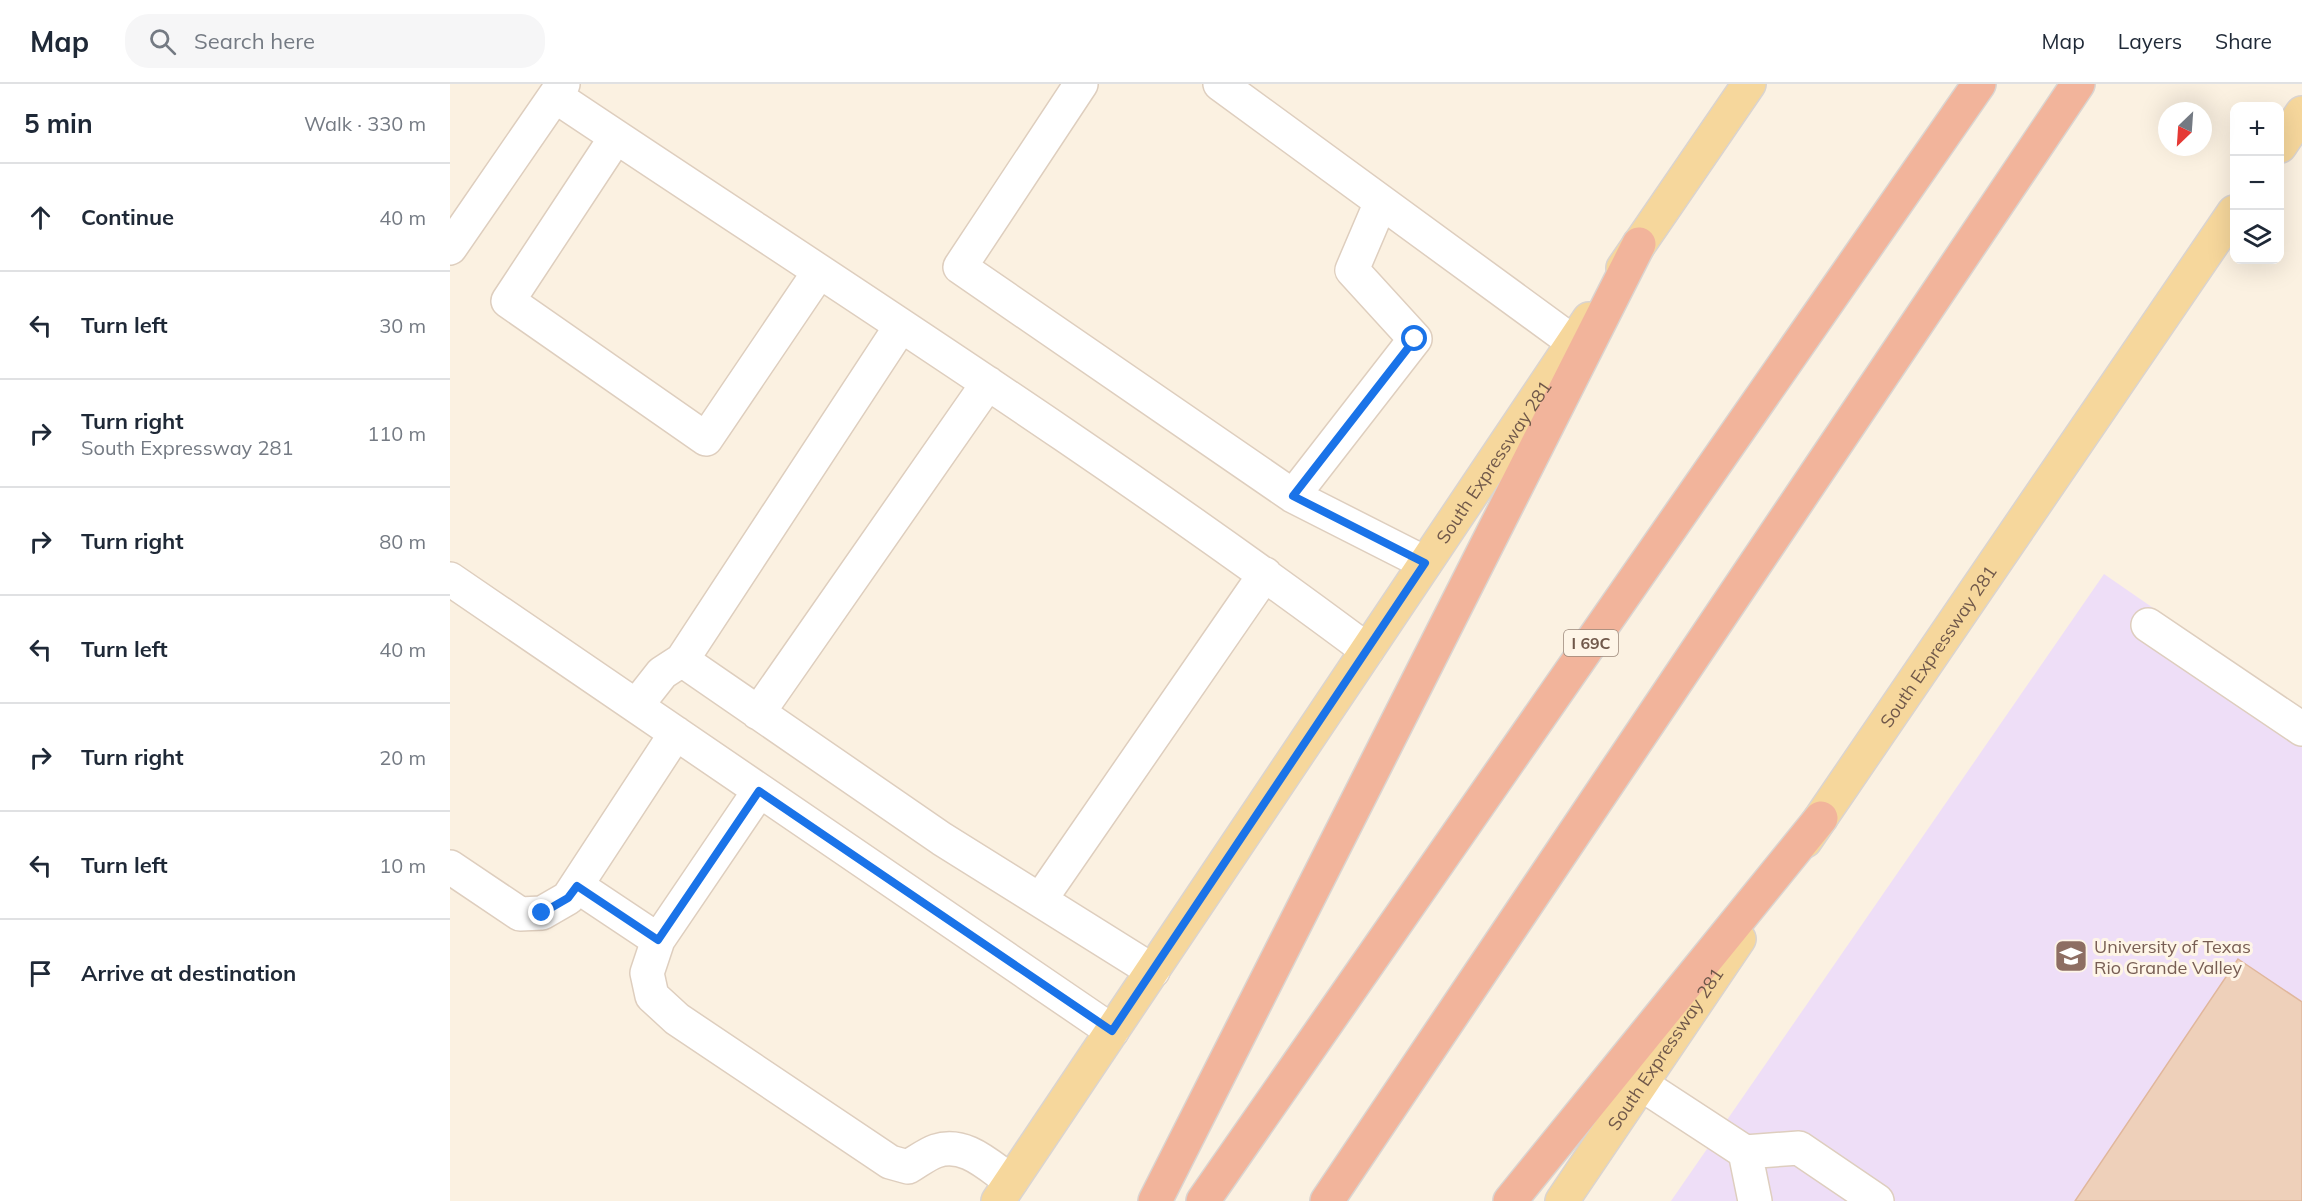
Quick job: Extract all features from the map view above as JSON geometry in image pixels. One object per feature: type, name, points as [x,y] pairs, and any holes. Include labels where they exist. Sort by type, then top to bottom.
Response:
[{"type":"highway","name":"I 69C","points":[[1203,1201],[1979,84]]},
{"type":"highway","points":[[1327,1201],[2078,84]]},
{"type":"highway","points":[[1155,1201],[1640,244]]},
{"type":"highway","points":[[1510,1201],[1821,818]]},
{"type":"main road","name":"South Expressway 281","points":[[1004,1191],[1573,342],[1749,84]]},
{"type":"main road","points":[[2284,140],[2302,113]]},
{"type":"main road","name":"South Expressway 281","points":[[1563,1201],[1821,818],[2230,219]]},
{"type":"street","points":[[1082,84],[960,267],[1293,496],[1425,563]]},
{"type":"street","points":[[1220,84],[1573,342]]},
{"type":"street","points":[[450,248],[559,90],[616,137],[988,383],[1266,574],[1367,650]]},
{"type":"street","points":[[616,137],[508,302],[706,439],[819,272]]},
{"type":"street","points":[[1293,496],[1415,339],[1352,270],[1381,202]]},
{"type":"street","points":[[636,706],[662,673],[682,660],[901,326]]},
{"type":"street","points":[[758,713],[988,383]]},
{"type":"street","points":[[1040,900],[1266,574]]},
{"type":"street","points":[[450,579],[1112,1031]]},
{"type":"street","points":[[2148,625],[2302,729]]},
{"type":"street","points":[[682,660],[942,839],[1153,971]]},
{"type":"street","points":[[450,867],[520,914],[542,913],[568,898],[676,733]]},
{"type":"street","points":[[759,791],[658,940],[647,973],[652,996],[677,1019],[891,1162],[908,1167],[936,1151],[956,1147],[974,1156],[1004,1191]]},
{"type":"street","points":[[577,886],[658,940]]},
{"type":"street","points":[[1641,1084],[1745,1152],[1799,1148],[1874,1200]]},
{"type":"street","points":[[1745,1152],[1755,1201]]},
{"type":"shaded area","name":"University of Texas Rio Grande Valley","points":[[2104,574],[2302,711],[2302,1201],[1671,1201]]},
{"type":"building","points":[[2238,959],[2302,1002],[2302,1201],[2075,1201]]},
{"type":"place","name":"University of Texas Rio Grande Valley","points":[[2071,956]]},
{"type":"route","points":[[542,913],[568,898],[577,886],[658,940],[759,791],[1112,1031],[1425,563],[1293,496],[1415,339]]}]
